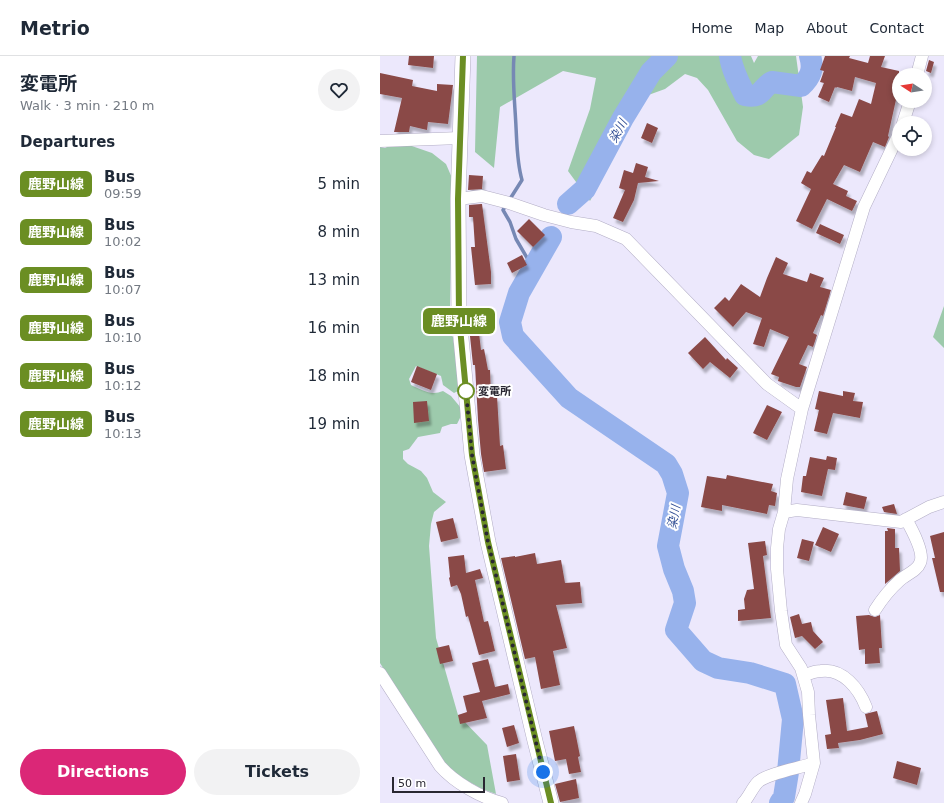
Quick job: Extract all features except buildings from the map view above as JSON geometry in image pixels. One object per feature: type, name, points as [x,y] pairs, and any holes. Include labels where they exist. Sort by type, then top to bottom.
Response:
[{"type":"main road","points":[[463,56],[458,199],[459,317],[472,455],[488,542],[551,803]]},
{"type":"street","points":[[919,68],[922,56]]},
{"type":"street","points":[[380,140],[460,138]]},
{"type":"street","points":[[801,803],[805,794],[811,764],[808,692],[801,668],[786,645],[777,569],[779,529],[784,512],[787,479],[802,409],[864,207],[892,149]]},
{"type":"street","points":[[458,199],[482,196],[509,203],[544,215],[571,222],[596,226],[626,239],[768,384],[802,409]]},
{"type":"street","points":[[784,512],[797,510],[901,522],[929,507],[944,502]]},
{"type":"street","points":[[875,610],[899,581],[921,562],[916,541],[906,519]]},
{"type":"street","points":[[803,675],[822,670],[835,672],[844,676],[864,700],[866,707]]},
{"type":"street","points":[[380,673],[440,766],[448,775],[485,797],[502,803]]},
{"type":"street","points":[[743,803],[757,783],[764,778],[811,764]]},
{"type":"green space","points":[[477,56],[751,56],[754,63],[758,56],[796,56],[803,107],[799,135],[769,159],[754,155],[737,141],[708,90],[697,78],[685,74],[665,89],[618,106],[617,150],[590,201],[568,171],[590,109],[596,78],[563,71],[500,107],[494,168],[475,152]]},
{"type":"green space","points":[[406,144],[432,153],[446,164],[452,178],[450,310],[448,324],[453,337],[460,390],[454,393],[443,385],[441,376],[416,366],[409,379],[411,385],[431,393],[443,391],[451,396],[461,408],[460,418],[457,424],[442,427],[440,433],[418,437],[409,449],[403,451],[403,459],[408,464],[421,471],[427,478],[433,492],[446,502],[434,512],[431,524],[429,546],[436,638],[458,715],[487,745],[496,794],[482,789],[452,772],[434,748],[380,663],[380,147],[385,148],[391,145]]},
{"type":"green space","points":[[944,306],[944,348],[933,337]]},
{"type":"waterway","points":[[514,56],[513,83],[517,147],[522,180],[503,210],[510,222],[516,239],[533,268]]},
{"type":"waterway","name":"染川","points":[[568,204],[585,189],[623,118],[651,72],[667,56]]},
{"type":"waterway","name":"染川","points":[[730,56],[734,71],[745,95],[751,96],[759,94],[768,84],[772,82],[801,86],[809,76],[812,69],[810,56]]},
{"type":"waterway","name":"染川","points":[[551,237],[519,293],[510,322],[513,336],[569,398],[666,464],[672,474],[678,493],[668,546],[674,569],[683,591],[685,603],[676,630],[703,661],[718,668],[750,673],[785,684],[793,719],[788,772],[784,797],[780,803]]},
{"type":"bus line","name":"鹿野山線","points":[[463,56],[458,199],[459,317],[472,455],[488,542],[551,803]]},
{"type":"place","name":"変電所","points":[[466,391]]},
{"type":"route","points":[[466,391],[472,455],[488,542],[543,772]]}]
